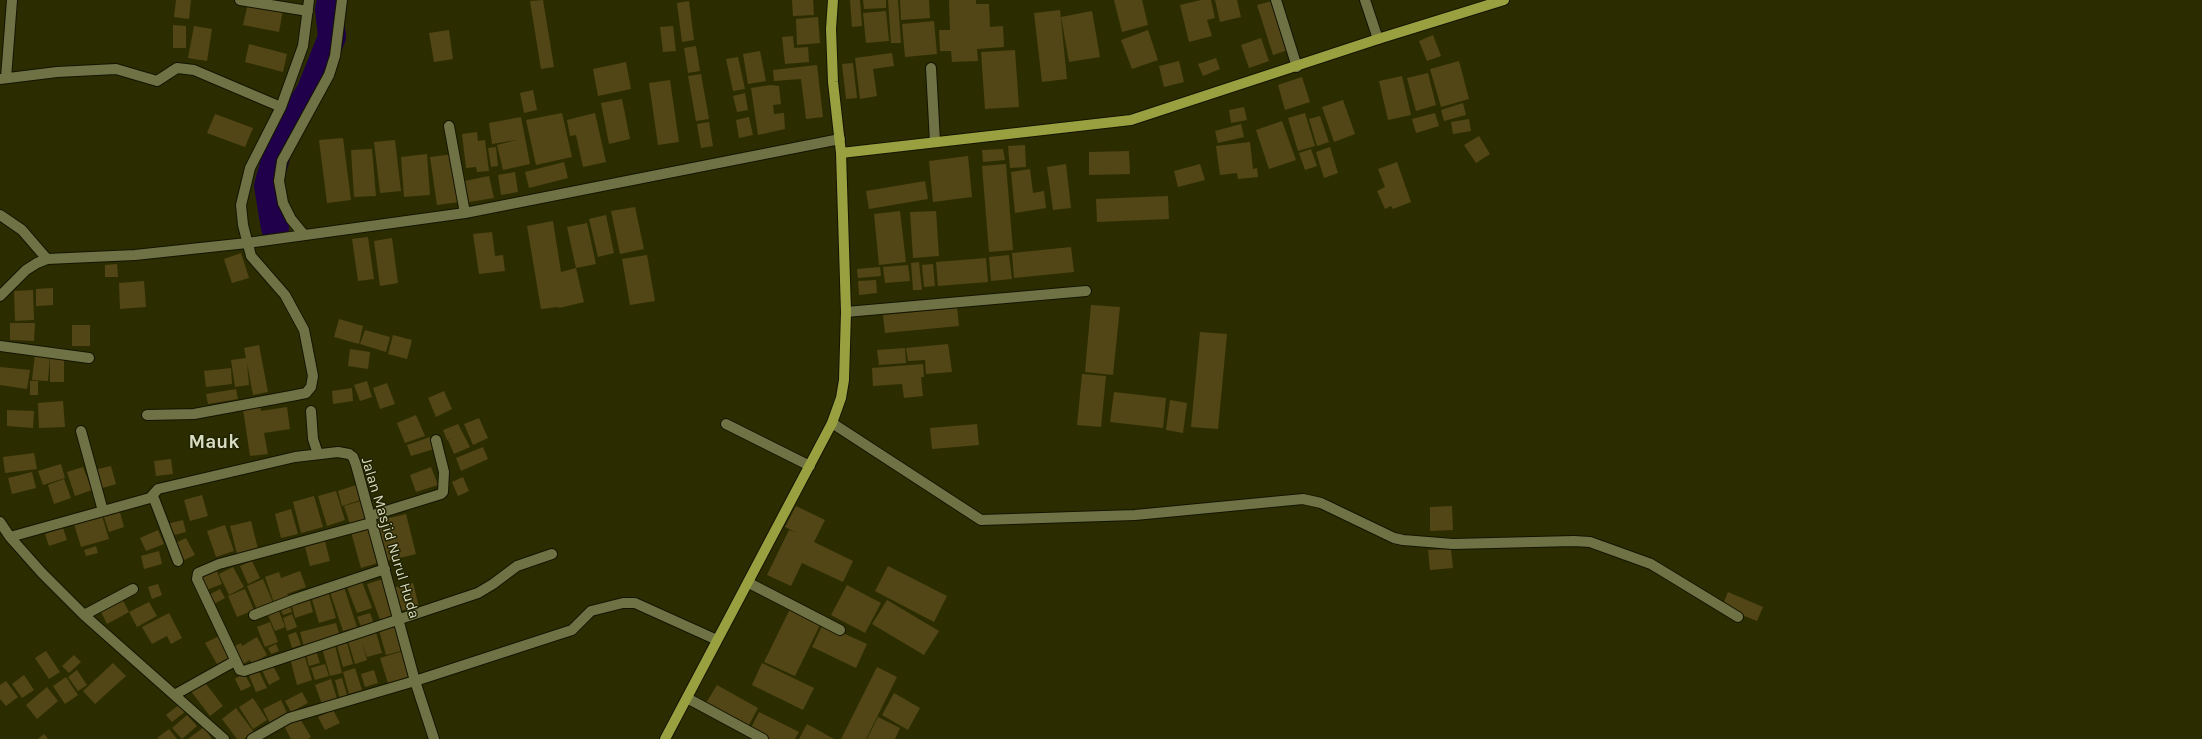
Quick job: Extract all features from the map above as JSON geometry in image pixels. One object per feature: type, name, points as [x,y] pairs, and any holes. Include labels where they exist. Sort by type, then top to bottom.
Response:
[{"type":"main road","points":[[665,739],[810,466],[832,423],[841,398],[844,380],[846,312],[841,152],[833,82],[831,29],[833,0]]},
{"type":"main road","points":[[841,152],[1132,120],[1297,67],[1378,39],[1504,0]]},
{"type":"street","points":[[12,0],[3,78],[57,72],[116,69],[157,81],[176,68],[194,70],[281,107]]},
{"type":"street","points":[[240,0],[308,11]]},
{"type":"street","points":[[147,415],[194,414],[306,393],[311,388],[313,376],[304,330],[285,295],[252,256],[247,243],[241,205],[244,189],[257,152],[281,107],[303,46],[309,0]]},
{"type":"street","points":[[300,236],[283,203],[279,180],[282,161],[329,75],[336,49],[342,0]]},
{"type":"street","points":[[1276,0],[1297,67]]},
{"type":"street","points":[[1365,0],[1378,39]]},
{"type":"street","points":[[930,68],[935,142]]},
{"type":"street","points":[[449,126],[465,213]]},
{"type":"street","points":[[0,296],[26,270],[47,259],[135,255],[258,242],[465,213],[840,139]]},
{"type":"street","points":[[0,215],[18,227],[47,259]]},
{"type":"street","points":[[846,312],[1086,291]]},
{"type":"street","points":[[0,346],[89,358]]},
{"type":"street","points":[[311,411],[313,439],[318,454]]},
{"type":"street","points":[[832,423],[981,520],[1135,515],[1303,499],[1321,503],[1388,535],[1403,540],[1453,544],[1574,541],[1590,542],[1651,564],[1738,617]]},
{"type":"street","points":[[726,424],[810,466]]},
{"type":"street","points":[[81,431],[102,511]]},
{"type":"street","points":[[436,440],[444,472],[444,487],[441,494],[370,519],[219,564],[198,573],[197,579],[240,670],[244,671],[478,593],[517,566],[552,554]]},
{"type":"street","name":"Jalan Masjid Nurul Huda","points":[[10,537],[153,496],[158,489],[295,457],[338,452],[352,457],[415,681],[434,739]]},
{"type":"street","points":[[153,496],[178,561]]},
{"type":"street","points":[[0,522],[10,537],[84,614],[176,694],[224,739]]},
{"type":"street","points":[[254,615],[295,599],[385,570]]},
{"type":"street","points":[[749,583],[840,630]]},
{"type":"street","points":[[84,614],[133,589]]},
{"type":"street","points":[[252,739],[289,718],[415,681],[572,630],[591,611],[624,603],[635,603],[717,640]]},
{"type":"street","points":[[176,694],[235,661]]},
{"type":"street","points":[[687,698],[763,739]]},
{"type":"building","points":[[176,0],[191,0],[189,19],[174,17]]},
{"type":"building","points":[[543,0],[554,67],[541,69],[530,1]]},
{"type":"building","points":[[792,0],[813,0],[814,15],[793,16]]},
{"type":"building","points":[[850,0],[860,0],[862,26],[852,27]]},
{"type":"building","points":[[863,0],[886,0],[886,8],[864,9]]},
{"type":"building","points":[[888,0],[898,0],[901,43],[891,43]]},
{"type":"building","points":[[900,0],[929,0],[930,18],[901,20]]},
{"type":"building","points":[[949,0],[976,0],[976,4],[989,4],[990,27],[1003,26],[1004,47],[977,49],[978,61],[952,62],[951,51],[940,51],[939,30],[950,30]]},
{"type":"building","points":[[1114,0],[1142,0],[1148,25],[1122,32]]},
{"type":"building","points":[[1201,0],[1211,0],[1215,18],[1207,20],[1212,36],[1189,42],[1180,5]]},
{"type":"building","points":[[1215,0],[1237,0],[1241,17],[1220,22]]},
{"type":"building","points":[[689,1],[694,40],[682,42],[677,3]]},
{"type":"building","points":[[1272,1],[1288,50],[1273,55],[1257,5]]},
{"type":"building","points":[[248,3],[283,10],[279,32],[243,25]]},
{"type":"building","points":[[1060,10],[1067,79],[1042,82],[1034,13]]},
{"type":"building","points":[[886,11],[889,41],[866,43],[863,13]]},
{"type":"building","points":[[1092,11],[1100,57],[1069,62],[1061,17]]},
{"type":"building","points":[[818,17],[820,43],[797,45],[796,19]]},
{"type":"building","points":[[934,21],[937,54],[905,57],[902,24]]},
{"type":"building","points":[[173,25],[186,26],[186,48],[173,48]]},
{"type":"building","points":[[194,26],[212,29],[207,61],[188,58]]},
{"type":"building","points":[[673,26],[676,51],[663,52],[660,27]]},
{"type":"building","points":[[449,30],[453,59],[434,62],[429,33]]},
{"type":"building","points":[[1148,30],[1158,60],[1132,69],[1121,40]]},
{"type":"building","points":[[1433,35],[1441,56],[1427,61],[1419,41]]},
{"type":"building","points":[[793,36],[794,48],[808,47],[809,62],[785,64],[782,37]]},
{"type":"building","points":[[1261,38],[1269,61],[1249,68],[1241,45]]},
{"type":"building","points":[[249,44],[287,54],[283,72],[245,62]]},
{"type":"building","points":[[696,46],[700,71],[688,73],[684,48]]},
{"type":"building","points":[[1015,50],[1019,107],[985,109],[981,52]]},
{"type":"building","points":[[760,51],[766,81],[748,84],[743,54]]},
{"type":"building","points":[[892,53],[894,66],[873,69],[877,96],[860,99],[855,58]]},
{"type":"building","points":[[738,57],[745,89],[733,91],[726,59]]},
{"type":"building","points":[[1216,58],[1220,69],[1203,76],[1198,64]]},
{"type":"building","points":[[1179,61],[1184,82],[1164,87],[1159,66]]},
{"type":"building","points":[[1459,61],[1469,99],[1441,107],[1430,69]]},
{"type":"building","points":[[626,62],[631,89],[598,96],[593,69]]},
{"type":"building","points":[[853,63],[857,98],[846,99],[842,64]]},
{"type":"building","points":[[817,65],[823,117],[806,119],[801,79],[774,81],[773,70]]},
{"type":"building","points":[[1428,73],[1436,105],[1416,111],[1407,78]]},
{"type":"building","points":[[701,74],[709,119],[696,121],[688,76]]},
{"type":"building","points":[[1402,76],[1411,115],[1388,120],[1379,81]]},
{"type":"building","points":[[1302,77],[1310,102],[1285,110],[1278,85]]},
{"type":"building","points":[[670,80],[679,142],[658,145],[649,83]]},
{"type":"building","points":[[770,85],[779,86],[781,104],[773,105],[774,114],[784,113],[785,129],[758,135],[751,88]]},
{"type":"building","points":[[533,90],[537,110],[524,113],[520,93]]},
{"type":"building","points":[[745,93],[748,110],[737,112],[733,96]]},
{"type":"building","points":[[622,99],[630,139],[609,144],[601,103]]},
{"type":"building","points":[[1343,100],[1355,134],[1334,142],[1322,107]]},
{"type":"building","points":[[1463,103],[1466,115],[1444,121],[1441,110]]},
{"type":"building","points":[[1244,107],[1247,120],[1231,123],[1229,110]]},
{"type":"building","points":[[562,113],[572,157],[536,165],[526,120]]},
{"type":"building","points":[[595,113],[606,162],[583,167],[576,135],[570,136],[567,120]]},
{"type":"building","points":[[1305,113],[1315,146],[1298,151],[1288,118]]},
{"type":"building","points":[[1435,113],[1439,126],[1416,133],[1412,119]]},
{"type":"building","points":[[215,114],[253,128],[245,147],[207,133]]},
{"type":"building","points":[[1320,116],[1329,142],[1317,146],[1309,119]]},
{"type":"building","points":[[521,117],[530,164],[503,170],[497,145],[516,140],[492,144],[489,123]]},
{"type":"building","points":[[749,117],[753,135],[739,138],[736,120]]},
{"type":"building","points":[[1469,119],[1471,131],[1453,134],[1451,122]]},
{"type":"building","points":[[1282,121],[1296,160],[1269,169],[1256,130]]},
{"type":"building","points":[[709,122],[713,146],[701,148],[697,124]]},
{"type":"building","points":[[1241,124],[1244,137],[1218,143],[1215,131]]},
{"type":"building","points":[[477,132],[478,141],[485,140],[489,171],[477,172],[476,167],[466,168],[462,134]]},
{"type":"building","points":[[1479,136],[1490,154],[1476,163],[1464,145]]},
{"type":"building","points":[[343,138],[351,200],[327,203],[319,140]]},
{"type":"building","points":[[395,140],[401,191],[380,193],[374,142]]},
{"type":"building","points":[[1250,142],[1253,169],[1257,168],[1258,177],[1238,179],[1237,173],[1220,175],[1216,146]]},
{"type":"building","points":[[1025,145],[1026,167],[1010,168],[1008,146]]},
{"type":"building","points":[[496,147],[498,166],[491,167],[488,148]]},
{"type":"building","points":[[1330,147],[1338,173],[1324,178],[1316,152]]},
{"type":"building","points":[[372,149],[376,196],[354,197],[351,150]]},
{"type":"building","points":[[1003,149],[1005,160],[983,162],[982,150]]},
{"type":"building","points":[[1311,149],[1317,166],[1305,170],[1299,153]]},
{"type":"building","points":[[1129,151],[1130,174],[1089,175],[1089,152]]},
{"type":"building","points":[[427,154],[430,195],[404,197],[401,157]]},
{"type":"building","points":[[454,154],[460,202],[437,205],[430,157]]},
{"type":"building","points":[[968,156],[972,197],[933,202],[929,161]]},
{"type":"building","points":[[564,162],[568,178],[529,188],[525,172]]},
{"type":"building","points":[[1397,162],[1411,202],[1393,209],[1391,206],[1385,209],[1377,191],[1385,187],[1378,169]]},
{"type":"building","points":[[1006,164],[1013,250],[989,252],[982,166]]},
{"type":"building","points":[[1066,164],[1071,208],[1053,210],[1047,167]]},
{"type":"building","points":[[1200,164],[1205,180],[1178,187],[1174,171]]},
{"type":"building","points":[[1030,169],[1033,193],[1044,191],[1046,208],[1015,213],[1011,172]]},
{"type":"building","points":[[515,172],[518,192],[501,195],[498,175]]},
{"type":"building","points":[[489,176],[494,198],[469,202],[465,181]]},
{"type":"building","points":[[925,181],[928,199],[869,209],[866,191]]},
{"type":"building","points":[[1168,196],[1169,219],[1097,222],[1096,199]]},
{"type":"building","points":[[635,207],[644,249],[620,254],[611,211]]},
{"type":"building","points":[[900,211],[906,262],[879,265],[874,214]]},
{"type":"building","points":[[936,211],[939,256],[913,258],[910,212]]},
{"type":"building","points":[[606,215],[614,253],[598,257],[589,219]]},
{"type":"building","points":[[553,221],[561,272],[576,268],[584,302],[559,308],[541,309],[527,226]]},
{"type":"building","points":[[587,223],[596,264],[576,268],[567,227]]},
{"type":"building","points":[[492,232],[495,256],[503,255],[505,271],[479,274],[473,234]]},
{"type":"building","points":[[368,237],[374,279],[358,281],[352,239]]},
{"type":"building","points":[[392,238],[398,283],[380,286],[374,241]]},
{"type":"building","points":[[1071,247],[1074,272],[1014,278],[1012,253]]},
{"type":"building","points":[[241,253],[249,278],[232,283],[224,259]]},
{"type":"building","points":[[647,255],[655,301],[630,305],[622,259]]},
{"type":"building","points":[[1009,255],[1012,279],[991,281],[989,257]]},
{"type":"building","points":[[986,258],[988,282],[938,286],[936,262]]},
{"type":"building","points":[[919,262],[922,290],[913,290],[911,263]]},
{"type":"building","points":[[117,264],[118,277],[105,277],[105,265]]},
{"type":"building","points":[[933,264],[935,286],[924,287],[922,265]]},
{"type":"building","points":[[908,265],[910,281],[885,283],[883,267]]},
{"type":"building","points":[[880,267],[881,276],[858,278],[857,269]]},
{"type":"building","points":[[876,280],[877,293],[859,295],[858,281]]},
{"type":"building","points":[[144,281],[146,307],[120,309],[119,283]]},
{"type":"building","points":[[53,288],[53,305],[36,306],[36,289]]},
{"type":"building","points":[[33,290],[34,320],[15,321],[14,291]]},
{"type":"building","points":[[1091,305],[1120,307],[1113,375],[1085,372]]},
{"type":"building","points":[[957,308],[959,326],[885,333],[883,315]]},
{"type":"building","points":[[339,319],[363,326],[359,344],[334,337]]},
{"type":"building","points":[[10,323],[35,323],[34,341],[10,340]]},
{"type":"building","points":[[72,325],[90,325],[90,346],[72,346]]},
{"type":"building","points":[[365,330],[390,337],[386,352],[360,344]]},
{"type":"building","points":[[1200,332],[1227,334],[1218,429],[1191,427]]},
{"type":"building","points":[[393,335],[412,340],[407,359],[388,354]]},
{"type":"building","points":[[948,344],[952,372],[926,374],[925,360],[908,361],[906,348]]},
{"type":"building","points":[[259,345],[268,392],[253,395],[247,363],[249,385],[235,387],[231,360],[246,358],[244,348]]},
{"type":"building","points":[[905,348],[906,363],[879,365],[877,350]]},
{"type":"building","points":[[350,349],[370,352],[368,369],[348,366]]},
{"type":"building","points":[[35,354],[50,356],[48,381],[32,380]]},
{"type":"building","points":[[50,359],[64,359],[64,382],[50,382]]},
{"type":"building","points":[[923,364],[924,377],[921,377],[923,396],[904,398],[902,384],[873,386],[872,368]]},
{"type":"building","points":[[0,367],[30,370],[27,389],[0,385]]},
{"type":"building","points":[[231,368],[232,384],[206,387],[204,371]]},
{"type":"building","points":[[1082,374],[1106,376],[1101,427],[1077,425]]},
{"type":"building","points":[[30,381],[38,381],[38,395],[30,395]]},
{"type":"building","points":[[367,381],[372,397],[360,401],[354,385]]},
{"type":"building","points":[[387,383],[395,404],[380,409],[373,388]]},
{"type":"building","points":[[352,388],[353,401],[333,404],[332,391]]},
{"type":"building","points":[[236,389],[238,399],[208,404],[206,394]]},
{"type":"building","points":[[444,391],[452,409],[436,417],[428,398]]},
{"type":"building","points":[[1114,392],[1166,398],[1163,428],[1110,422]]},
{"type":"building","points":[[1170,400],[1187,403],[1183,433],[1166,430]]},
{"type":"building","points":[[63,401],[65,427],[39,428],[38,403]]},
{"type":"building","points":[[260,406],[261,411],[287,407],[290,429],[264,433],[268,454],[250,456],[243,409]]},
{"type":"building","points":[[7,410],[34,411],[33,428],[7,426]]},
{"type":"building","points":[[416,415],[425,436],[405,443],[397,423]]},
{"type":"building","points":[[479,418],[488,438],[473,445],[464,424]]},
{"type":"building","points":[[458,424],[470,447],[454,454],[448,440],[454,437],[447,440],[443,430]]},
{"type":"building","points":[[977,424],[979,445],[932,449],[930,428]]},
{"type":"building","points":[[430,437],[434,449],[411,456],[407,445]]},
{"type":"building","points":[[483,447],[488,459],[461,471],[456,458]]},
{"type":"building","points":[[34,453],[37,469],[5,473],[3,457]]},
{"type":"building","points":[[171,459],[173,474],[156,476],[154,461]]},
{"type":"building","points":[[61,464],[65,478],[43,485],[38,471]]},
{"type":"building","points":[[111,466],[116,484],[99,489],[94,470]]},
{"type":"building","points":[[83,467],[92,490],[75,496],[67,472]]},
{"type":"building","points":[[431,467],[438,485],[416,492],[410,475]]},
{"type":"building","points":[[32,472],[36,488],[12,494],[8,478]]},
{"type":"building","points":[[463,477],[469,491],[458,496],[452,482]]},
{"type":"building","points":[[64,479],[71,498],[54,504],[48,485]]},
{"type":"building","points":[[359,484],[364,499],[342,506],[338,491]]},
{"type":"building","points":[[336,491],[345,520],[327,526],[318,496]]},
{"type":"building","points":[[202,495],[208,516],[190,521],[184,500]]},
{"type":"building","points":[[314,496],[323,527],[301,533],[293,502]]},
{"type":"building","points":[[361,501],[367,519],[350,524],[344,506]]},
{"type":"building","points":[[796,506],[825,520],[814,542],[853,561],[843,582],[802,563],[791,586],[767,575],[789,530],[797,533],[785,527]]},
{"type":"building","points":[[1452,506],[1453,530],[1430,531],[1430,507]]},
{"type":"building","points":[[119,509],[124,527],[109,532],[103,514]]},
{"type":"building","points":[[291,509],[298,534],[281,538],[275,514]]},
{"type":"building","points":[[406,514],[416,554],[387,561],[377,521]]},
{"type":"building","points":[[102,516],[109,539],[81,547],[74,524]]},
{"type":"building","points":[[183,520],[186,532],[171,536],[167,524]]},
{"type":"building","points":[[251,521],[258,549],[237,554],[230,526]]},
{"type":"building","points":[[225,525],[234,551],[216,557],[207,531]]},
{"type":"building","points":[[63,528],[67,540],[49,546],[45,534]]},
{"type":"building","points":[[368,528],[378,563],[361,568],[351,532]]},
{"type":"building","points":[[158,530],[164,544],[146,551],[140,538]]},
{"type":"building","points":[[186,538],[195,555],[182,561],[173,544]]},
{"type":"building","points":[[325,541],[330,561],[310,566],[305,547]]},
{"type":"building","points":[[96,546],[98,553],[86,556],[84,550]]},
{"type":"building","points":[[1451,549],[1453,568],[1430,570],[1428,550]]},
{"type":"building","points":[[159,551],[162,564],[144,569],[141,556]]},
{"type":"building","points":[[252,561],[260,578],[248,584],[240,566]]},
{"type":"building","points":[[888,566],[947,596],[934,622],[875,591]]},
{"type":"building","points":[[233,567],[244,587],[229,595],[219,574]]},
{"type":"building","points":[[216,569],[222,584],[204,591],[199,576]]},
{"type":"building","points":[[300,571],[306,587],[287,594],[289,597],[274,603],[265,577],[279,572],[281,578]]},
{"type":"building","points":[[263,579],[274,605],[258,612],[247,586]]},
{"type":"building","points":[[383,579],[395,614],[380,620],[367,584]]},
{"type":"building","points":[[362,582],[372,608],[357,613],[347,587]]},
{"type":"building","points":[[413,583],[419,607],[399,611],[393,588]]},
{"type":"building","points":[[158,584],[162,595],[152,599],[148,587]]},
{"type":"building","points":[[847,585],[881,603],[865,633],[831,615]]},
{"type":"building","points":[[344,587],[357,627],[343,631],[330,592]]},
{"type":"building","points":[[220,589],[225,598],[212,605],[207,596]]},
{"type":"building","points":[[245,589],[254,610],[237,617],[228,596]]},
{"type":"building","points":[[328,591],[336,618],[319,623],[311,596]]},
{"type":"building","points":[[1728,592],[1763,607],[1757,621],[1722,607]]},
{"type":"building","points":[[121,597],[129,612],[107,624],[99,608]]},
{"type":"building","points":[[309,597],[313,612],[295,618],[291,602]]},
{"type":"building","points":[[887,600],[939,631],[924,655],[872,624]]},
{"type":"building","points":[[149,602],[157,616],[137,627],[129,612]]},
{"type":"building","points":[[289,604],[292,612],[283,615],[280,608]]},
{"type":"building","points":[[790,609],[821,623],[795,676],[764,662]]},
{"type":"building","points":[[279,611],[285,627],[275,631],[268,615]]},
{"type":"building","points":[[169,613],[182,638],[171,644],[167,636],[152,644],[142,627]]},
{"type":"building","points":[[370,613],[374,624],[362,629],[357,617]]},
{"type":"building","points":[[292,614],[297,627],[287,631],[283,618]]},
{"type":"building","points":[[270,622],[278,642],[265,647],[257,627]]},
{"type":"building","points":[[336,623],[340,637],[304,647],[300,632]]},
{"type":"building","points":[[396,624],[404,650],[386,655],[379,630]]},
{"type":"building","points":[[823,624],[867,644],[856,668],[812,647]]},
{"type":"building","points":[[375,629],[382,653],[367,657],[362,642],[367,660],[355,664],[348,641]]},
{"type":"building","points":[[296,632],[301,645],[292,648],[288,635]]},
{"type":"building","points":[[219,636],[231,657],[217,664],[205,643]]},
{"type":"building","points":[[257,637],[267,655],[252,664],[250,660],[238,667],[229,649],[241,643],[242,646]]},
{"type":"building","points":[[347,643],[353,664],[343,667],[337,646]]},
{"type":"building","points":[[276,644],[279,651],[271,654],[268,648]]},
{"type":"building","points":[[335,645],[342,673],[330,676],[322,648]]},
{"type":"building","points":[[46,651],[60,672],[49,679],[35,658]]},
{"type":"building","points":[[316,651],[320,663],[309,666],[306,654]]},
{"type":"building","points":[[403,651],[411,676],[388,683],[380,658]]},
{"type":"building","points":[[304,654],[312,680],[297,685],[290,658]]},
{"type":"building","points":[[74,655],[81,662],[69,673],[62,666]]},
{"type":"building","points":[[271,662],[280,679],[269,685],[261,668]]},
{"type":"building","points":[[113,663],[126,676],[95,704],[83,691]]},
{"type":"building","points":[[762,663],[814,688],[803,710],[752,685]]},
{"type":"building","points":[[325,664],[329,676],[315,680],[311,668]]},
{"type":"building","points":[[877,667],[897,677],[866,739],[841,739]]},
{"type":"building","points":[[355,668],[362,690],[349,694],[343,672]]},
{"type":"building","points":[[258,669],[267,688],[256,692],[248,673]]},
{"type":"building","points":[[77,670],[87,685],[78,691],[68,677]]},
{"type":"building","points":[[374,670],[378,683],[365,687],[361,674]]},
{"type":"building","points":[[244,673],[251,686],[241,691],[235,679]]},
{"type":"building","points":[[24,675],[34,690],[22,698],[12,684]]},
{"type":"building","points":[[66,677],[78,695],[65,704],[53,686]]},
{"type":"building","points":[[342,678],[348,698],[340,700],[335,680]]},
{"type":"building","points":[[331,679],[338,702],[323,707],[315,685]]},
{"type":"building","points":[[203,680],[223,706],[210,716],[190,690]]},
{"type":"building","points":[[6,681],[18,697],[6,706],[0,699],[0,685]]},
{"type":"building","points":[[717,685],[758,708],[748,727],[706,703]]},
{"type":"building","points":[[47,687],[58,701],[37,719],[26,705]]},
{"type":"building","points":[[302,692],[308,703],[291,712],[285,701]]},
{"type":"building","points":[[894,693],[920,708],[908,730],[882,715]]},
{"type":"building","points":[[253,698],[267,720],[253,729],[239,707]]},
{"type":"building","points":[[281,700],[288,715],[270,723],[263,709]]},
{"type":"building","points":[[180,704],[186,711],[172,722],[166,715]]},
{"type":"building","points":[[236,708],[254,732],[244,739],[237,739],[222,719]]},
{"type":"building","points":[[333,710],[340,723],[325,730],[318,717]]},
{"type":"building","points":[[759,712],[799,732],[795,739],[766,739],[750,730]]},
{"type":"building","points":[[187,715],[197,726],[182,739],[172,728]]},
{"type":"building","points":[[299,717],[311,737],[308,739],[291,739],[284,726]]},
{"type":"building","points":[[878,717],[900,728],[895,739],[867,739]]},
{"type":"building","points":[[807,724],[834,739],[799,739]]},
{"type":"building","points":[[204,727],[212,739],[188,739]]},
{"type":"building","points":[[169,729],[177,739],[157,738]]},
{"type":"building","points":[[44,734],[48,739],[38,739]]},
{"type":"waterway","points":[[275,228],[268,186],[282,135],[310,92],[332,37],[329,9],[331,0]]},
{"type":"district","name":"Mauk","points":[[214,443]]}]
